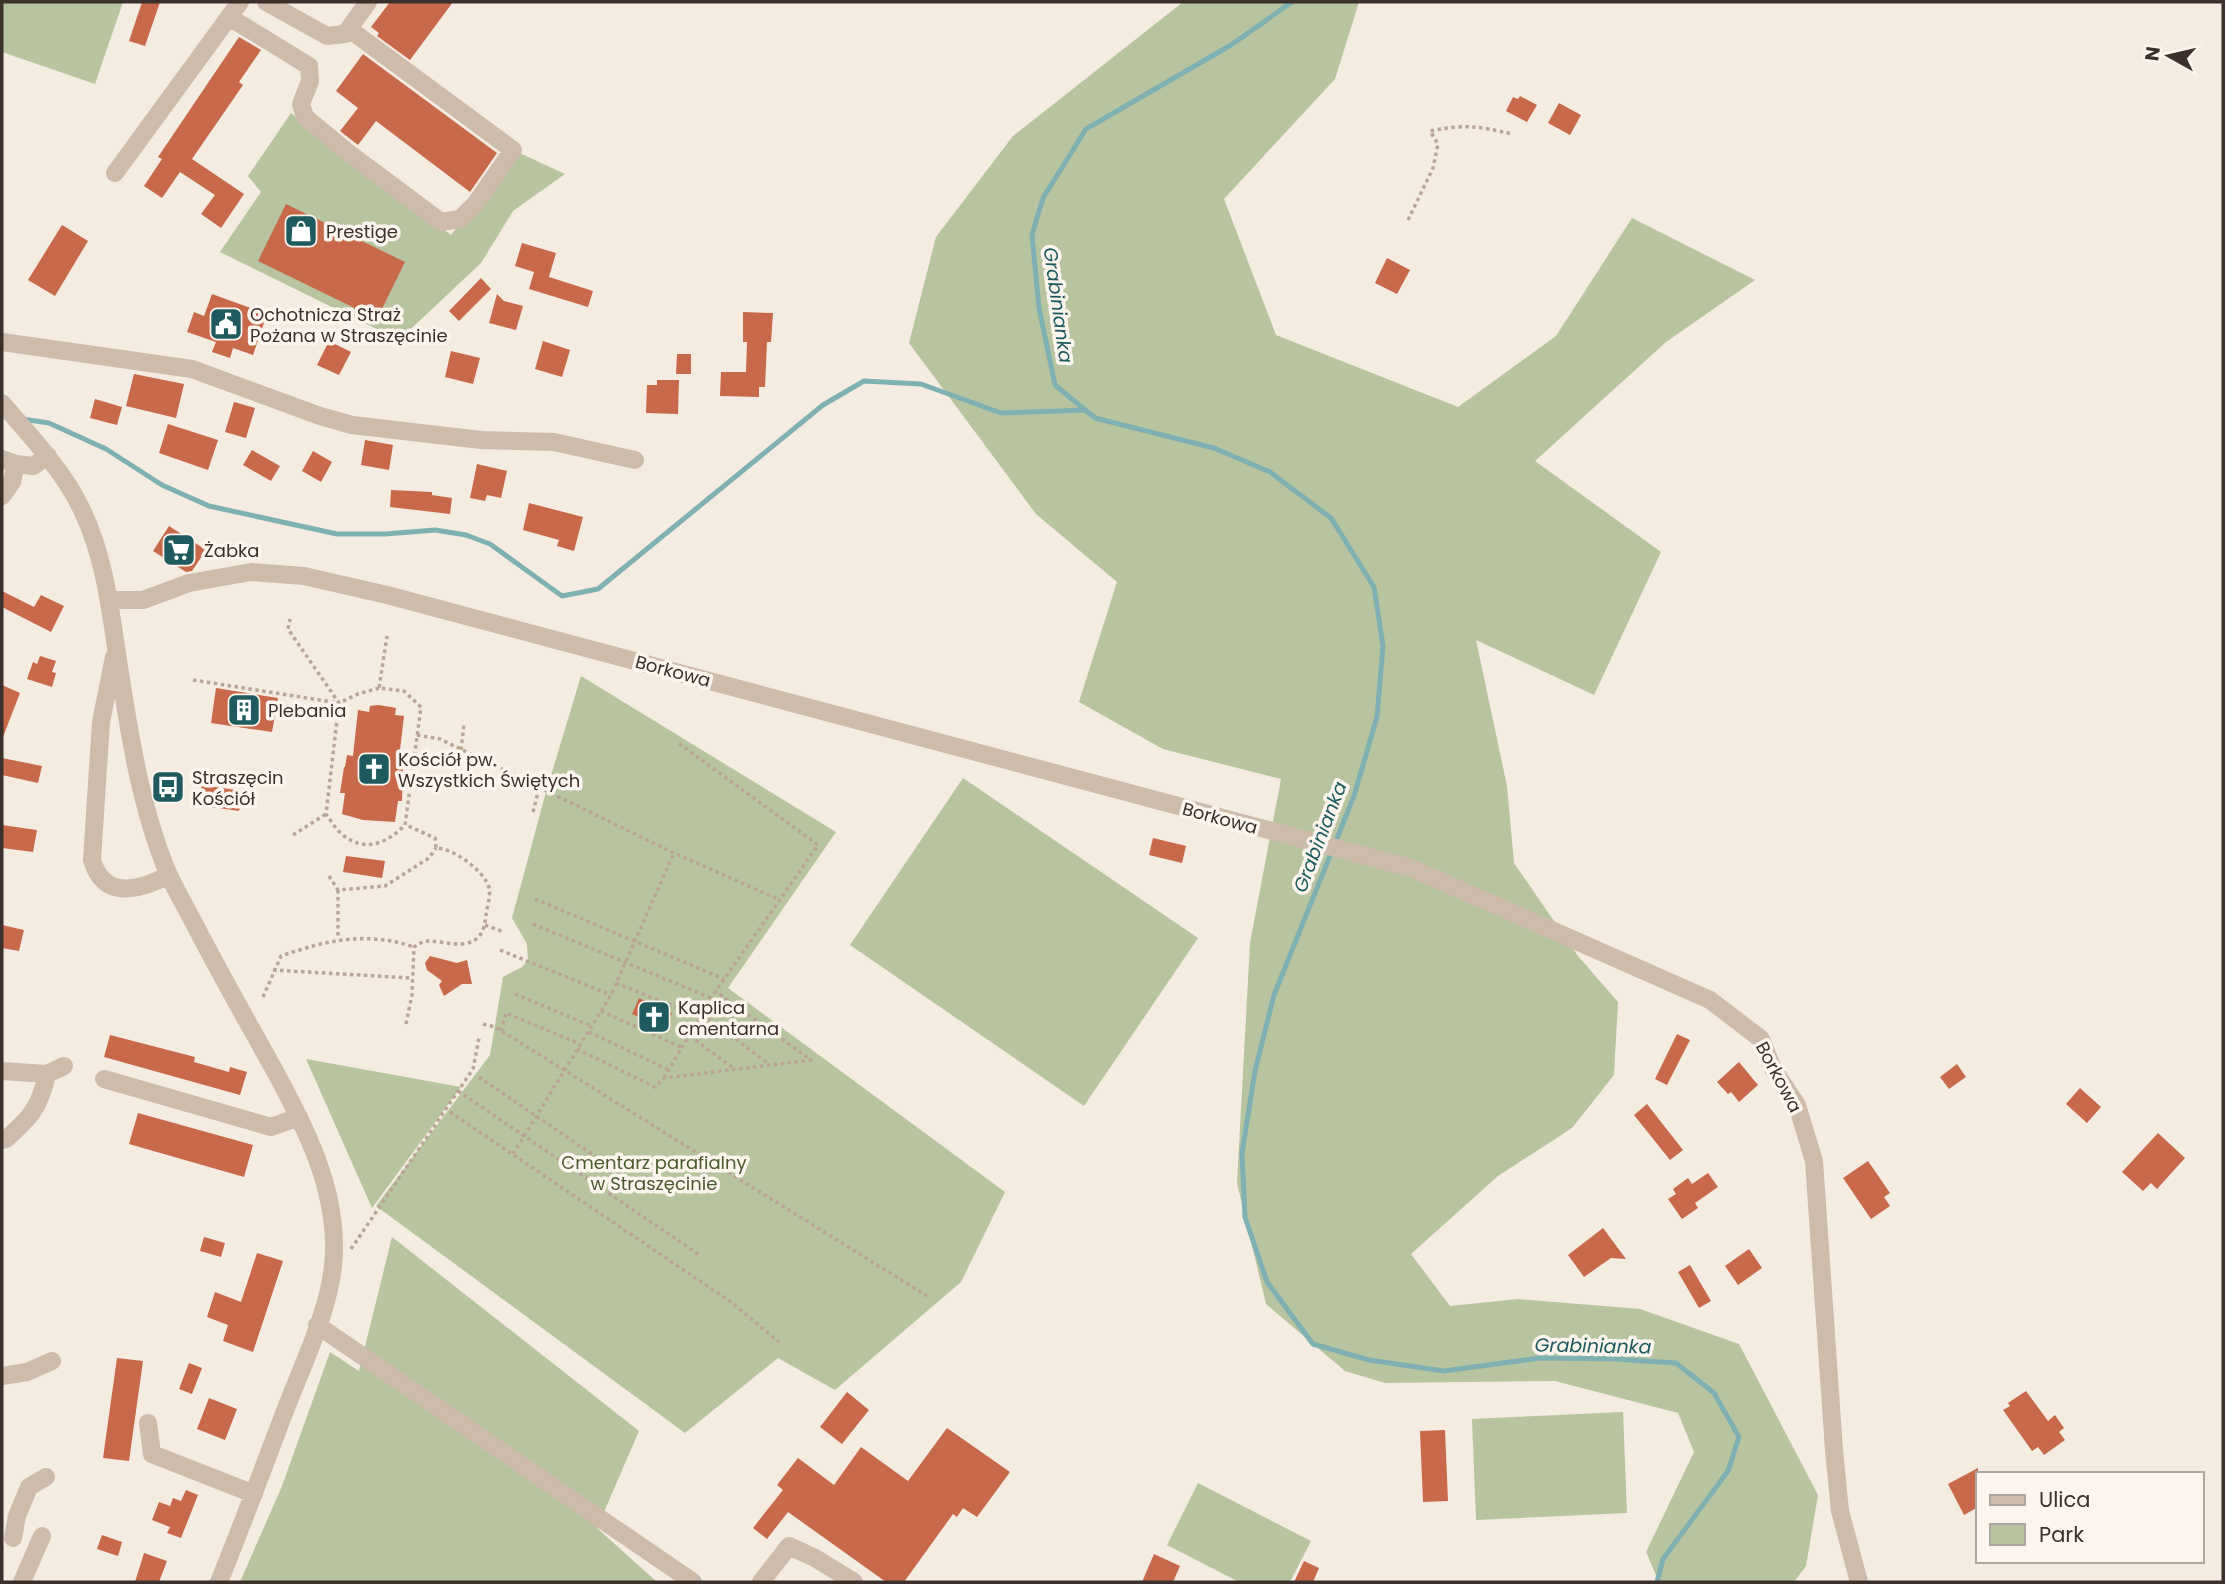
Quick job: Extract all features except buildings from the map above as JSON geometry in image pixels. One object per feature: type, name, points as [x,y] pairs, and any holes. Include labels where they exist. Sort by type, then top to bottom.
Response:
[{"type":"street","points":[[115,173],[240,2]]},
{"type":"street","points":[[266,2],[327,36],[345,34],[368,2]]},
{"type":"street","points":[[229,17],[309,66],[310,80],[301,104],[305,117],[441,222],[460,219],[476,203],[513,150],[349,29]]},
{"type":"street","points":[[2,342],[192,369],[352,425],[481,440],[554,442],[635,460]]},
{"type":"street","points":[[2,403],[48,456],[84,515],[99,557],[109,600],[141,791],[156,843],[169,876],[299,1116],[317,1157],[329,1198],[334,1244],[332,1273],[317,1325],[219,1582]]},
{"type":"street","points":[[2,496],[12,482],[9,462],[33,466],[48,456]]},
{"type":"street","name":"Borkowa","points":[[109,600],[143,600],[189,583],[251,572],[304,576],[492,622],[1411,868],[1710,1000],[1761,1039],[1773,1069],[1797,1105],[1814,1161],[1840,1511],[1859,1582]]},
{"type":"street","points":[[116,647],[101,722],[92,860],[100,877],[120,890],[141,887],[169,876]]},
{"type":"street","points":[[2,1071],[47,1074],[64,1066]]},
{"type":"street","points":[[2,1140],[27,1120],[42,1097],[47,1074]]},
{"type":"street","points":[[104,1079],[271,1127],[299,1116]]},
{"type":"street","points":[[317,1325],[693,1582]]},
{"type":"street","points":[[2,1376],[27,1372],[52,1361]]},
{"type":"street","points":[[148,1423],[152,1454],[254,1494]]},
{"type":"street","points":[[13,1538],[17,1516],[29,1487],[46,1477]]},
{"type":"street","points":[[22,1582],[42,1536]]},
{"type":"street","points":[[761,1582],[789,1546],[816,1558],[854,1582]]},
{"type":"path","points":[[1408,220],[1433,168],[1438,145],[1430,131],[1475,125],[1512,134]]},
{"type":"path","points":[[193,680],[339,703],[379,688],[404,691],[421,706],[405,825],[393,838],[378,844],[356,842],[343,836],[326,814],[339,703],[288,629],[290,619]]},
{"type":"path","points":[[379,688],[387,636]]},
{"type":"path","points":[[461,750],[464,724]]},
{"type":"path","points":[[417,735],[440,739],[674,853],[780,900]]},
{"type":"path","points":[[577,1049],[655,1087],[683,1048],[711,998],[818,845],[677,741]]},
{"type":"path","points":[[533,811],[539,788]]},
{"type":"path","points":[[293,835],[326,814]]},
{"type":"path","points":[[338,890],[385,886],[429,858],[436,848],[435,838],[405,825]]},
{"type":"path","points":[[263,997],[281,956],[338,939],[396,941],[414,947],[426,941],[471,943],[479,937],[485,925],[490,890],[485,879],[465,859],[445,848],[436,848]]},
{"type":"path","points":[[513,1154],[611,995],[674,853]]},
{"type":"path","points":[[329,876],[338,890],[338,939]]},
{"type":"path","points":[[535,899],[724,979]]},
{"type":"path","points":[[533,924],[711,998]]},
{"type":"path","points":[[485,925],[504,932]]},
{"type":"path","points":[[406,1024],[412,995],[414,947]]},
{"type":"path","points":[[500,950],[611,995]]},
{"type":"path","points":[[273,970],[412,978]]},
{"type":"path","points":[[616,983],[701,1016],[771,1065]]},
{"type":"path","points":[[664,1078],[811,1060],[716,991]]},
{"type":"path","points":[[514,994],[591,1026]]},
{"type":"path","points":[[601,1011],[683,1048]]},
{"type":"path","points":[[501,1031],[506,1013],[580,1044]]},
{"type":"path","points":[[483,1024],[501,1031],[564,1069],[927,1296]]},
{"type":"path","points":[[588,1031],[669,1070]]},
{"type":"path","points":[[690,1036],[735,1070]]},
{"type":"path","points":[[348,1253],[473,1069],[480,1038]]},
{"type":"path","points":[[479,1077],[601,1161]]},
{"type":"path","points":[[458,1091],[701,1256]]},
{"type":"path","points":[[450,1112],[731,1302],[779,1342]]},
{"type":"green space","points":[[2,2],[123,2],[95,84],[2,52]]},
{"type":"green space","points":[[1183,2],[1359,2],[1335,79],[1224,199],[1276,335],[1458,407],[1556,336],[1632,218],[1755,280],[1666,342],[1535,461],[1661,552],[1594,695],[1476,640],[1507,786],[1514,863],[1578,956],[1618,1002],[1614,1075],[1572,1128],[1498,1176],[1411,1254],[1450,1306],[1518,1299],[1640,1309],[1739,1344],[1818,1495],[1806,1566],[1794,1582],[1659,1582],[1646,1552],[1694,1452],[1678,1413],[1555,1381],[1385,1383],[1345,1371],[1266,1304],[1237,1183],[1250,943],[1281,779],[1163,749],[1079,702],[1117,582],[1036,514],[909,343],[936,237],[1013,136]]},
{"type":"green space","points":[[291,113],[451,235],[513,150],[565,174],[513,211],[481,263],[399,340],[220,252],[261,192],[248,176]]},
{"type":"green space","name":"Cmentarz parafialny w Straszęcinie","points":[[581,676],[836,832],[728,988],[1005,1192],[961,1282],[835,1390],[778,1358],[685,1433],[376,1206],[490,1055],[503,977],[522,967],[528,960],[527,944],[512,918]]},
{"type":"green space","points":[[963,778],[1198,938],[1084,1106],[850,945]]},
{"type":"green space","points":[[306,1059],[461,1087],[372,1208]]},
{"type":"green space","points":[[392,1237],[639,1431],[597,1528],[657,1582],[240,1582],[282,1486],[330,1352],[359,1371]]},
{"type":"green space","points":[[1623,1412],[1627,1513],[1476,1520],[1472,1419]]},
{"type":"green space","points":[[1198,1483],[1311,1541],[1290,1582],[1239,1582],[1167,1545]]},
{"type":"waterway","name":"Grabinianka","points":[[1292,2],[1231,45],[1086,129],[1043,198],[1032,235],[1039,308],[1055,385],[1095,418],[1214,448],[1270,472],[1331,518],[1374,587],[1383,646],[1377,717],[1354,796],[1274,995],[1255,1071],[1242,1153],[1245,1217],[1267,1282],[1313,1344],[1369,1360],[1444,1371],[1540,1358],[1676,1363],[1714,1393],[1739,1437],[1728,1471],[1663,1559],[1657,1582]]},
{"type":"waterway","points":[[22,419],[49,423],[106,449],[162,485],[209,506],[337,534],[435,530],[466,535],[490,544],[562,596],[598,589],[823,405],[864,381],[921,384],[1001,413],[1085,410]]},
{"type":"place","name":"Prestige","points":[[301,231]]},
{"type":"place","name":"Ochotnicza Straż Pożana w Straszęcinie","points":[[226,324]]},
{"type":"place","name":"Żabka","points":[[179,550]]},
{"type":"place","name":"Plebania","points":[[244,710]]},
{"type":"place","name":"Kościół pw. Wszystkich Świętych","points":[[374,769]]},
{"type":"place","name":"Straszęcin Kościół","points":[[168,787]]},
{"type":"place","name":"Kaplica cmentarna","points":[[654,1017]]}]
